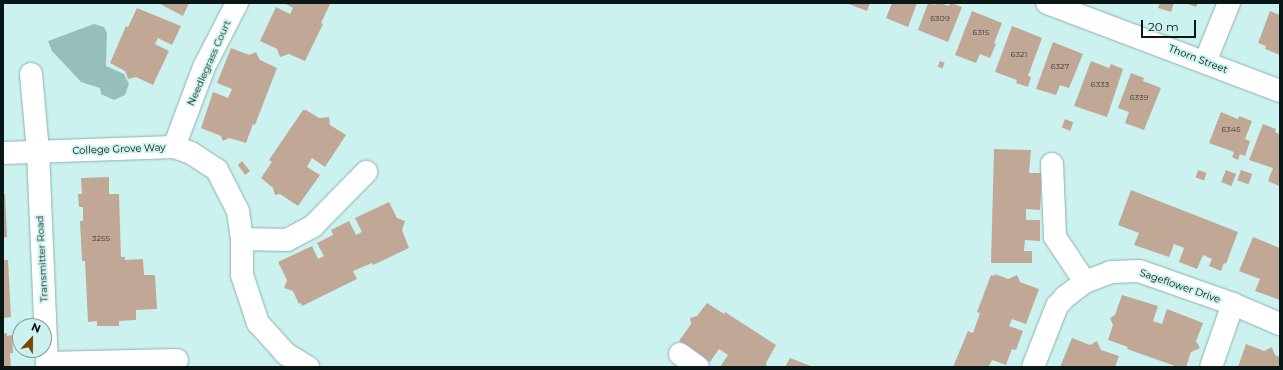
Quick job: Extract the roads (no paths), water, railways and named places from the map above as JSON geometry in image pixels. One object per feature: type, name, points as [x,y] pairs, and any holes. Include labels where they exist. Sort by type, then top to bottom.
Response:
[{"type":"street","name":"Needlegrass Court","points":[[174,147],[204,67],[236,3]]},
{"type":"street","name":"Thorn Street","points":[[1047,3],[1280,91]]},
{"type":"street","points":[[1205,62],[1229,3]]},
{"type":"street","name":"Transmitter Road","points":[[31,74],[38,151],[47,365]]},
{"type":"street","name":"College Grove Way","points":[[3,153],[174,147],[191,153],[217,170],[238,211],[242,239],[242,275],[258,323],[286,354],[308,367]]},
{"type":"street","points":[[1052,164],[1054,237],[1085,282]]},
{"type":"street","points":[[242,239],[287,240],[313,226],[366,172]]},
{"type":"street","name":"Sageflower Drive","points":[[1033,367],[1057,306],[1065,297],[1085,282],[1111,272],[1139,271],[1233,304],[1280,324]]},
{"type":"street","points":[[1211,367],[1233,304]]},
{"type":"street","points":[[680,354],[698,367]]},
{"type":"street","points":[[47,365],[177,360]]}]
